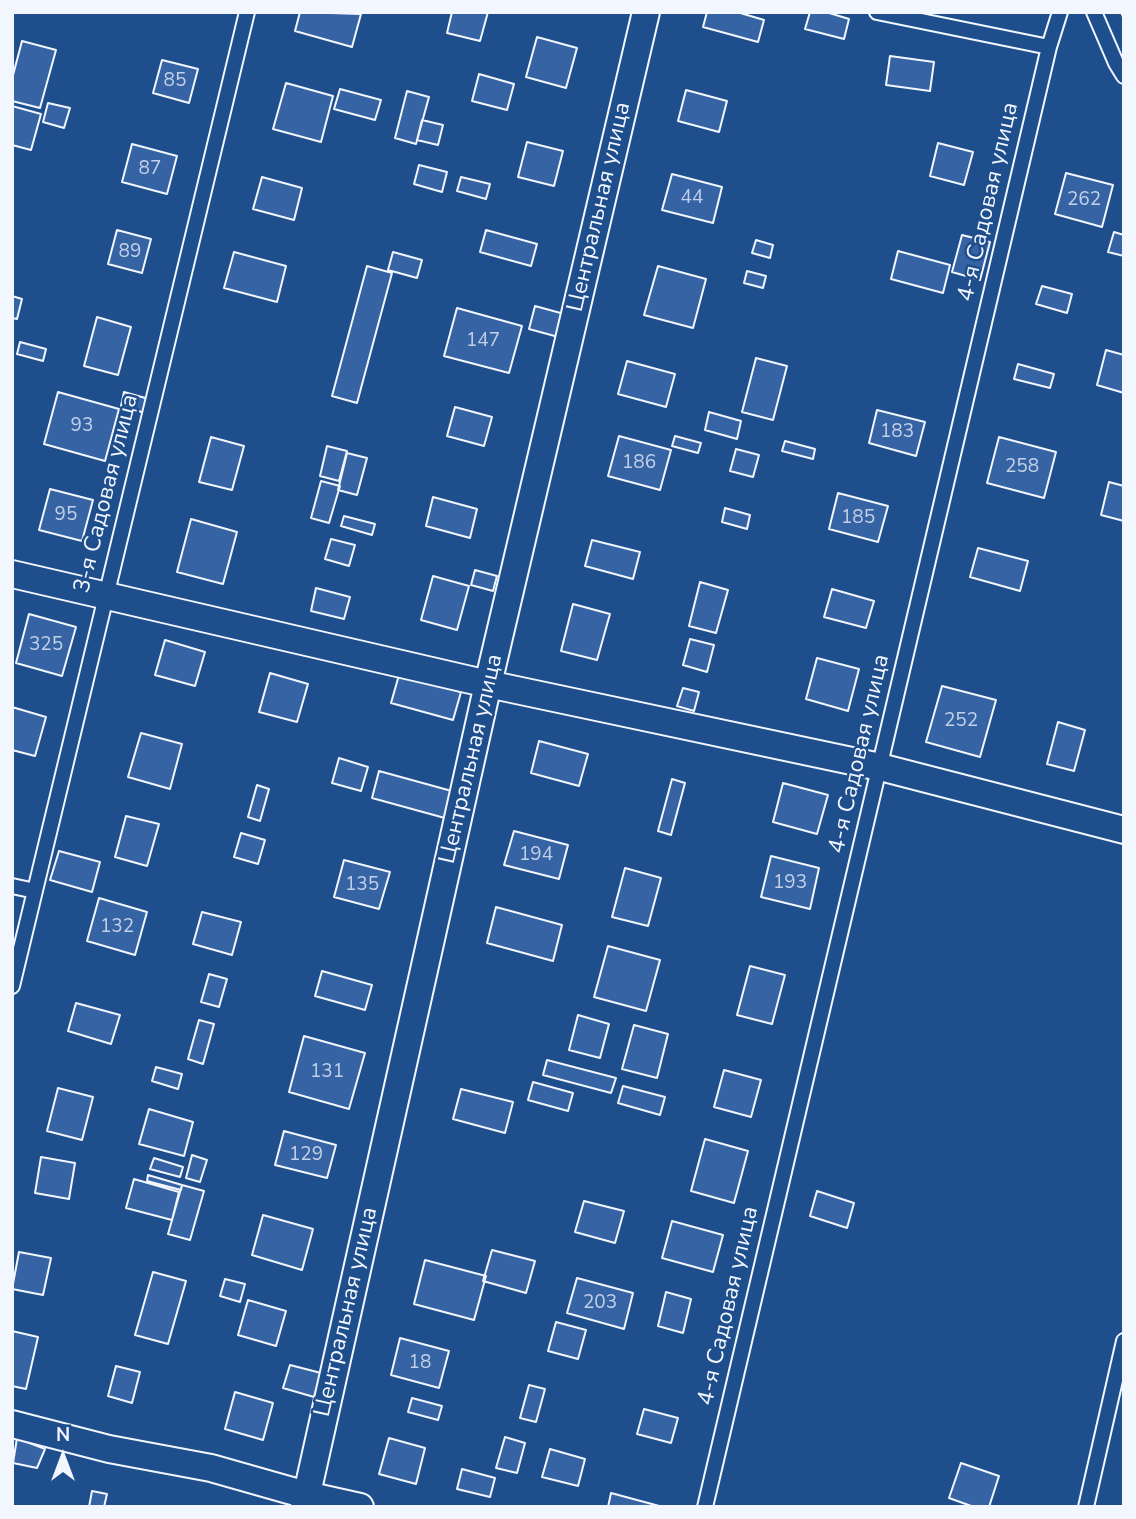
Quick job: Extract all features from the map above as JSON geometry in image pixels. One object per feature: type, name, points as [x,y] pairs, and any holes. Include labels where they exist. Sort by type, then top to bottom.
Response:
[{"type":"street","name":"Центральная улица","points":[[305,1501],[488,684],[646,12]]},
{"type":"street","points":[[12,574],[488,684],[880,767],[1124,830]]},
{"type":"street","points":[[12,1424],[109,1448],[211,1468],[305,1501],[360,1507]]},
{"type":"lane","name":"3-я Садовая улица","points":[[12,986],[247,12]]},
{"type":"lane","points":[[877,12],[1049,47]]},
{"type":"lane","name":"4-я Садовая улица","points":[[705,1507],[1049,47],[1060,12]]},
{"type":"lane","points":[[1094,12],[1120,62],[1124,76]]},
{"type":"lane","points":[[12,886],[35,891]]},
{"type":"lane","points":[[1086,1507],[1124,1341]]},
{"type":"building","points":[[300,12],[361,14],[352,47],[295,31]]},
{"type":"building","points":[[452,12],[488,12],[480,41],[447,33]]},
{"type":"building","points":[[707,12],[737,12],[764,20],[758,42],[703,27]]},
{"type":"building","points":[[810,12],[826,12],[849,19],[844,39],[805,29]]},
{"type":"building","points":[[537,37],[577,48],[566,88],[526,77]]},
{"type":"building","points":[[22,41],[56,50],[40,108],[12,101],[12,79]]},
{"type":"building","points":[[890,56],[934,62],[930,91],[886,85]]},
{"type":"building","points":[[162,60],[198,69],[189,103],[153,93]]},
{"type":"building","points":[[479,74],[514,84],[507,110],[472,101]]},
{"type":"building","points":[[286,83],[333,96],[321,142],[273,129]]},
{"type":"building","points":[[340,89],[381,100],[375,120],[334,109]]},
{"type":"building","points":[[686,90],[727,101],[719,132],[678,121]]},
{"type":"building","points":[[407,91],[429,97],[416,144],[395,138]]},
{"type":"building","points":[[48,103],[70,108],[64,128],[43,122]]},
{"type":"building","points":[[12,106],[41,114],[31,150],[12,145]]},
{"type":"building","points":[[422,120],[443,125],[438,145],[417,140]]},
{"type":"building","points":[[527,142],[563,151],[554,186],[518,177]]},
{"type":"building","points":[[938,143],[973,152],[964,185],[930,176]]},
{"type":"building","points":[[132,144],[177,156],[167,194],[122,182]]},
{"type":"building","points":[[419,165],[447,172],[442,192],[414,184]]},
{"type":"building","points":[[1066,173],[1113,185],[1102,227],[1055,214]]},
{"type":"building","points":[[672,174],[722,187],[713,223],[662,210]]},
{"type":"building","points":[[262,177],[302,188],[294,220],[253,209]]},
{"type":"building","points":[[461,177],[490,184],[486,199],[457,191]]},
{"type":"building","points":[[117,230],[151,239],[142,273],[108,264]]},
{"type":"building","points":[[486,230],[537,244],[531,266],[480,252]]},
{"type":"building","points":[[1114,232],[1124,235],[1124,256],[1108,252]]},
{"type":"building","points":[[962,235],[990,242],[980,280],[952,272]]},
{"type":"building","points":[[756,240],[773,245],[770,258],[752,253]]},
{"type":"building","points":[[898,251],[950,265],[943,293],[891,279]]},
{"type":"building","points":[[234,252],[286,266],[277,302],[224,288]]},
{"type":"building","points":[[393,252],[422,260],[417,278],[388,270]]},
{"type":"building","points":[[367,266],[392,273],[357,403],[332,396]]},
{"type":"building","points":[[658,266],[706,279],[693,328],[644,315]]},
{"type":"building","points":[[747,271],[766,276],[763,288],[744,283]]},
{"type":"building","points":[[1042,286],[1072,294],[1067,313],[1036,304]]},
{"type":"building","points":[[12,296],[22,299],[17,319],[12,318]]},
{"type":"building","points":[[535,306],[568,315],[562,338],[529,329]]},
{"type":"building","points":[[457,308],[522,326],[509,373],[444,356]]},
{"type":"building","points":[[97,317],[131,327],[118,375],[84,366]]},
{"type":"building","points":[[20,342],[46,349],[43,361],[17,354]]},
{"type":"building","points":[[1106,350],[1124,355],[1124,393],[1097,385]]},
{"type":"building","points":[[756,358],[787,366],[773,420],[742,412]]},
{"type":"building","points":[[627,361],[675,374],[666,407],[618,394]]},
{"type":"building","points":[[1018,364],[1054,374],[1050,388],[1014,379]]},
{"type":"building","points":[[58,392],[119,409],[105,461],[44,444]]},
{"type":"building","points":[[124,392],[156,401],[152,415],[121,406]]},
{"type":"building","points":[[455,407],[492,417],[484,446],[447,436]]},
{"type":"building","points":[[877,410],[925,422],[916,456],[869,443]]},
{"type":"building","points":[[709,412],[741,421],[737,439],[705,430]]},
{"type":"building","points":[[619,436],[671,450],[660,490],[608,476]]},
{"type":"building","points":[[675,436],[701,443],[698,453],[672,446]]},
{"type":"building","points":[[211,437],[244,446],[232,490],[199,482]]},
{"type":"building","points":[[999,437],[1056,452],[1044,498],[987,483]]},
{"type":"building","points":[[785,441],[815,449],[813,459],[782,451]]},
{"type":"building","points":[[327,446],[347,451],[339,481],[320,476]]},
{"type":"building","points":[[736,449],[759,455],[753,477],[730,471]]},
{"type":"building","points":[[347,453],[367,458],[357,495],[338,490]]},
{"type":"building","points":[[321,481],[340,486],[329,523],[311,518]]},
{"type":"building","points":[[1109,482],[1124,486],[1124,521],[1101,515]]},
{"type":"building","points":[[50,489],[93,500],[82,541],[39,530]]},
{"type":"building","points":[[838,493],[888,506],[878,542],[829,529]]},
{"type":"building","points":[[433,497],[477,509],[470,538],[426,526]]},
{"type":"building","points":[[725,508],[750,515],[747,529],[722,522]]},
{"type":"building","points":[[344,516],[375,524],[372,535],[341,526]]},
{"type":"building","points":[[191,519],[237,532],[223,584],[177,572]]},
{"type":"building","points":[[331,539],[355,545],[349,566],[325,559]]},
{"type":"building","points":[[592,540],[640,552],[633,579],[585,566]]},
{"type":"building","points":[[978,548],[1028,561],[1020,591],[970,577]]},
{"type":"building","points":[[475,570],[497,576],[493,591],[471,585]]},
{"type":"building","points":[[433,576],[469,586],[457,630],[421,620]]},
{"type":"building","points":[[700,582],[728,590],[716,633],[689,626]]},
{"type":"building","points":[[316,588],[350,597],[344,619],[311,611]]},
{"type":"building","points":[[832,589],[874,601],[866,628],[824,617]]},
{"type":"building","points":[[573,604],[610,614],[597,660],[561,651]]},
{"type":"building","points":[[29,614],[76,627],[62,676],[16,663]]},
{"type":"building","points":[[690,639],[714,645],[707,672],[683,665]]},
{"type":"building","points":[[165,640],[205,652],[195,686],[155,675]]},
{"type":"building","points":[[817,658],[859,669],[848,711],[806,699]]},
{"type":"building","points":[[270,673],[308,684],[297,722],[259,712]]},
{"type":"building","points":[[399,675],[461,692],[453,720],[391,703]]},
{"type":"building","points":[[942,686],[996,700],[980,757],[926,742]]},
{"type":"building","points":[[683,688],[699,692],[694,711],[677,706]]},
{"type":"building","points":[[12,707],[46,717],[35,756],[12,750]]},
{"type":"building","points":[[1058,722],[1085,730],[1074,771],[1047,764]]},
{"type":"building","points":[[141,733],[182,744],[170,789],[128,777]]},
{"type":"building","points":[[539,741],[588,754],[579,786],[531,773]]},
{"type":"building","points":[[339,758],[368,767],[361,791],[332,783]]},
{"type":"building","points":[[379,771],[459,793],[452,820],[372,798]]},
{"type":"building","points":[[672,779],[685,783],[671,835],[658,831]]},
{"type":"building","points":[[783,783],[828,795],[817,834],[773,822]]},
{"type":"building","points":[[257,785],[269,789],[260,821],[248,817]]},
{"type":"building","points":[[126,816],[159,824],[147,866],[115,857]]},
{"type":"building","points":[[514,831],[568,845],[559,879],[504,865]]},
{"type":"building","points":[[241,833],[265,840],[258,864],[234,857]]},
{"type":"building","points":[[59,851],[100,862],[92,892],[50,880]]},
{"type":"building","points":[[771,856],[819,868],[810,909],[761,897]]},
{"type":"building","points":[[344,860],[390,872],[379,909],[334,897]]},
{"type":"building","points":[[625,868],[661,878],[648,926],[612,917]]},
{"type":"building","points":[[99,898],[147,912],[135,955],[87,941]]},
{"type":"building","points":[[496,907],[562,925],[553,961],[487,943]]},
{"type":"building","points":[[202,912],[241,922],[232,955],[193,944]]},
{"type":"building","points":[[608,946],[660,960],[646,1011],[594,997]]},
{"type":"building","points":[[750,966],[785,975],[772,1024],[737,1015]]},
{"type":"building","points":[[322,971],[372,985],[365,1010],[315,996]]},
{"type":"building","points":[[209,974],[227,979],[219,1007],[201,1002]]},
{"type":"building","points":[[76,1003],[120,1015],[111,1044],[68,1031]]},
{"type":"building","points":[[578,1015],[609,1024],[600,1058],[569,1050]]},
{"type":"building","points":[[199,1020],[214,1024],[203,1064],[188,1059]]},
{"type":"building","points":[[634,1025],[668,1034],[657,1078],[622,1069]]},
{"type":"building","points":[[304,1036],[365,1053],[349,1109],[289,1092]]},
{"type":"building","points":[[547,1060],[616,1078],[611,1093],[543,1075]]},
{"type":"building","points":[[156,1067],[182,1074],[178,1089],[152,1081]]},
{"type":"building","points":[[724,1070],[761,1080],[751,1117],[714,1107]]},
{"type":"building","points":[[533,1082],[573,1093],[568,1111],[528,1100]]},
{"type":"building","points":[[623,1086],[665,1097],[660,1115],[618,1103]]},
{"type":"building","points":[[58,1088],[93,1097],[82,1140],[47,1131]]},
{"type":"building","points":[[461,1089],[513,1102],[505,1133],[453,1119]]},
{"type":"building","points":[[149,1109],[193,1122],[184,1156],[139,1144]]},
{"type":"building","points":[[284,1131],[336,1145],[327,1178],[275,1165]]},
{"type":"building","points":[[705,1139],[748,1151],[734,1203],[691,1191]]},
{"type":"building","points":[[192,1155],[207,1160],[200,1182],[186,1178]]},
{"type":"building","points":[[41,1157],[75,1163],[69,1199],[35,1193]]},
{"type":"building","points":[[154,1158],[183,1167],[180,1177],[150,1169]]},
{"type":"building","points":[[148,1175],[182,1185],[181,1190],[147,1181]]},
{"type":"building","points":[[134,1179],[179,1192],[172,1220],[126,1208]]},
{"type":"building","points":[[182,1185],[204,1191],[190,1240],[168,1234]]},
{"type":"building","points":[[817,1191],[854,1203],[847,1228],[810,1216]]},
{"type":"building","points":[[584,1201],[624,1211],[615,1243],[575,1232]]},
{"type":"building","points":[[263,1215],[313,1229],[302,1270],[252,1255]]},
{"type":"building","points":[[672,1221],[723,1235],[713,1272],[662,1258]]},
{"type":"building","points":[[492,1250],[535,1261],[526,1293],[483,1281]]},
{"type":"building","points":[[19,1252],[51,1258],[43,1295],[12,1289]]},
{"type":"building","points":[[425,1260],[486,1276],[474,1320],[414,1304]]},
{"type":"building","points":[[153,1272],[186,1281],[168,1344],[135,1335]]},
{"type":"building","points":[[577,1278],[633,1293],[624,1329],[567,1313]]},
{"type":"building","points":[[225,1279],[245,1284],[240,1302],[220,1296]]},
{"type":"building","points":[[666,1292],[691,1299],[683,1333],[658,1326]]},
{"type":"building","points":[[248,1300],[286,1311],[276,1346],[238,1335]]},
{"type":"building","points":[[556,1322],[586,1330],[578,1359],[548,1351]]},
{"type":"building","points":[[12,1331],[38,1337],[26,1389],[12,1386]]},
{"type":"building","points":[[400,1338],[449,1351],[439,1388],[391,1375]]},
{"type":"building","points":[[290,1365],[321,1373],[314,1397],[283,1388]]},
{"type":"building","points":[[116,1366],[140,1372],[132,1403],[108,1396]]},
{"type":"building","points":[[529,1385],[545,1389],[536,1422],[520,1418]]},
{"type":"building","points":[[235,1392],[273,1403],[263,1440],[225,1429]]},
{"type":"building","points":[[412,1398],[442,1406],[438,1420],[408,1412]]},
{"type":"building","points":[[644,1409],[678,1418],[671,1443],[637,1434]]},
{"type":"building","points":[[505,1437],[525,1443],[517,1473],[496,1468]]},
{"type":"building","points":[[17,1438],[45,1449],[37,1468],[13,1463]]},
{"type":"building","points":[[389,1438],[425,1448],[416,1484],[379,1474]]},
{"type":"building","points":[[550,1449],[585,1459],[578,1486],[542,1477]]},
{"type":"building","points":[[961,1463],[999,1476],[989,1507],[974,1507],[949,1498]]},
{"type":"building","points":[[462,1469],[495,1478],[490,1497],[457,1489]]},
{"type":"building","points":[[92,1491],[107,1494],[104,1507],[89,1507]]},
{"type":"building","points":[[611,1493],[663,1507],[608,1507]]},
{"type":"fence","points":[[1121,12],[1124,19]]}]
